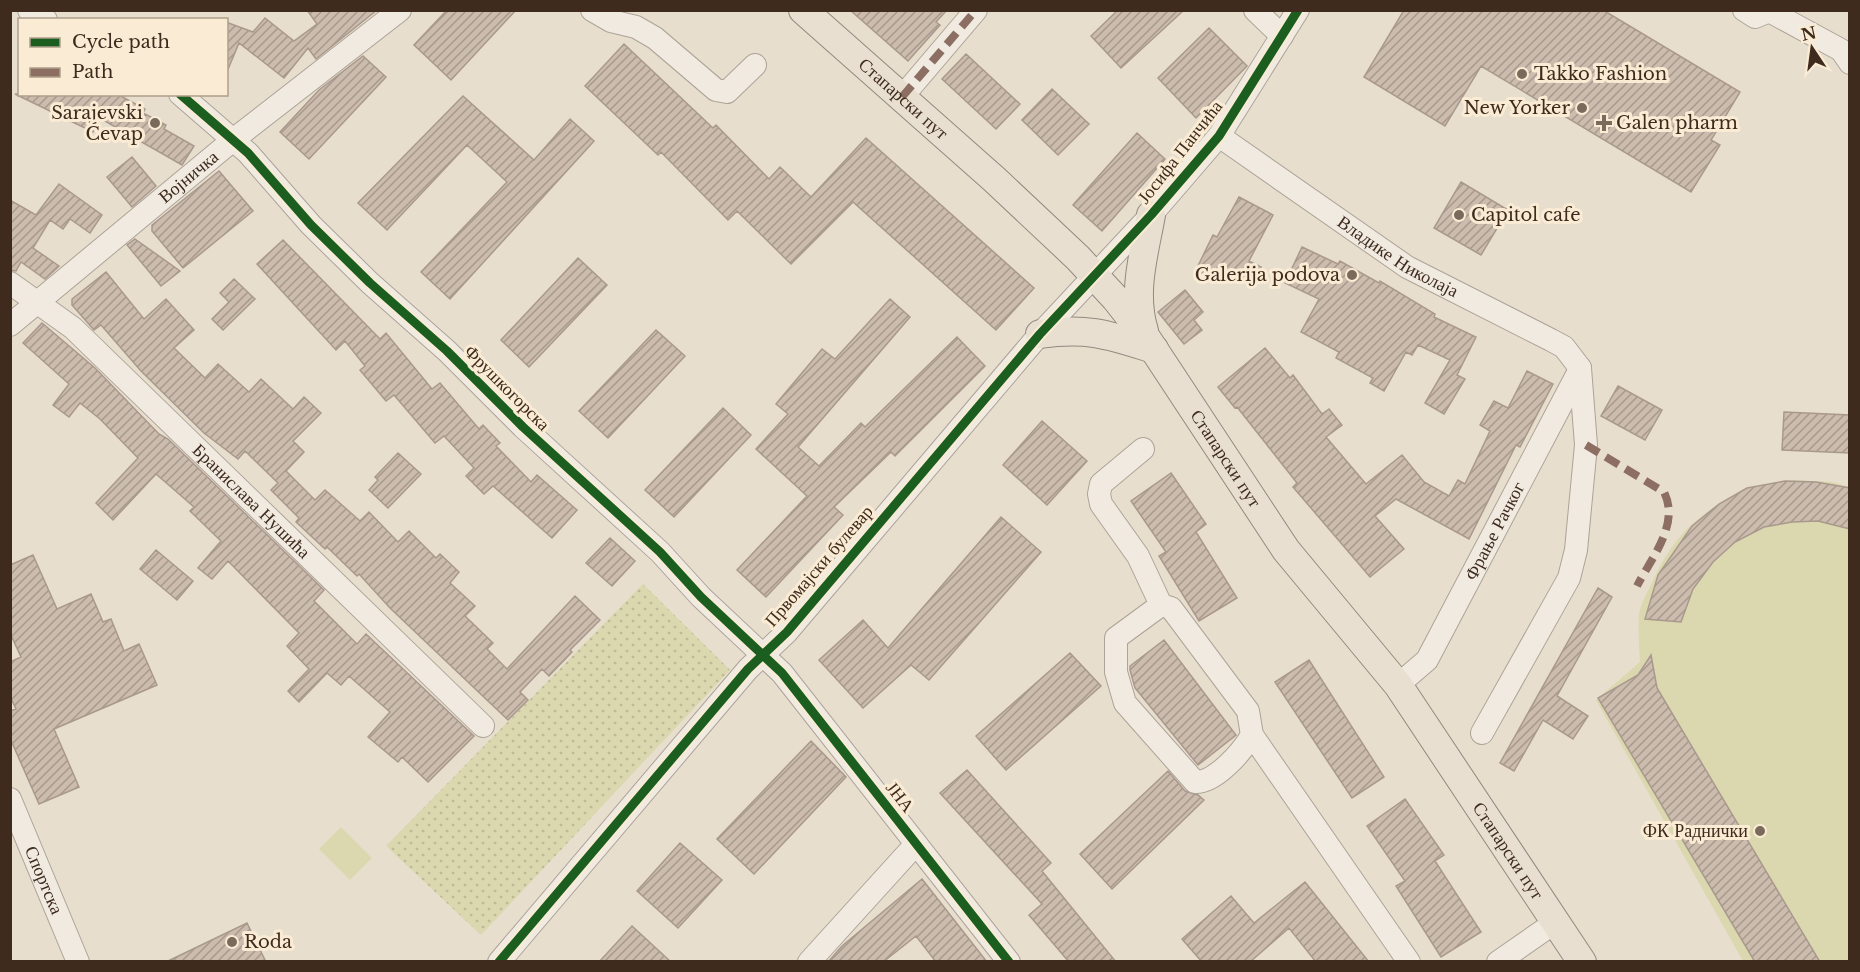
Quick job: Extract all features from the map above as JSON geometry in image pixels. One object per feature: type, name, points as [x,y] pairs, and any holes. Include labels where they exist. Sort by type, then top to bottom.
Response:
[{"type":"main road","name":"Стапарски пут","points":[[803,10],[902,97],[1095,275],[1149,343],[1286,550],[1398,685],[1557,921],[1582,962]]},
{"type":"main road","points":[[1149,343],[1138,310],[1138,294],[1151,215]]},
{"type":"main road","points":[[1040,334],[1067,330],[1097,332],[1149,343]]},
{"type":"street","points":[[29,10],[43,18]]},
{"type":"street","name":"Војничка","points":[[10,325],[234,140],[400,10]]},
{"type":"street","points":[[592,10],[611,21],[636,27],[655,38],[716,90],[727,92],[754,64]]},
{"type":"street","points":[[902,97],[976,10]]},
{"type":"street","points":[[1255,10],[1282,36]]},
{"type":"street","name":"Јосифа Панчића","points":[[1095,275],[1151,215],[1219,136],[1298,10]]},
{"type":"street","points":[[1760,13],[1841,50],[1850,63]]},
{"type":"street","name":"Фрушкогорска","points":[[182,96],[234,140],[311,225],[370,283],[447,351],[531,435],[660,552],[701,597],[762,654]]},
{"type":"street","name":"Владике Николаја","points":[[1219,136],[1407,267],[1564,347],[1580,368]]},
{"type":"street","name":"Првомајски булевар","points":[[499,962],[762,654],[787,632],[1040,334],[1095,275]]},
{"type":"street","name":"Бранислава Нушића","points":[[10,283],[73,328],[483,726]]},
{"type":"street","points":[[1482,733],[1569,578],[1576,550],[1586,445],[1580,368]]},
{"type":"street","name":"Фрање Рачког","points":[[1398,685],[1426,660],[1580,368]]},
{"type":"street","points":[[1143,449],[1101,484],[1099,494],[1101,504],[1138,556],[1161,605],[1171,609],[1248,711],[1252,735],[1409,962]]},
{"type":"street","points":[[1161,605],[1116,638],[1116,672],[1125,703],[1195,782],[1211,778],[1247,744],[1252,735]]},
{"type":"street","name":"ЈНА","points":[[762,654],[782,673],[1009,962]]},
{"type":"street","name":"Спортска","points":[[10,798],[78,962]]},
{"type":"street","points":[[809,962],[916,844]]},
{"type":"street","points":[[1498,962],[1557,921]]},
{"type":"shaded area","name":"ФК Раднички","points":[[1793,480],[1833,482],[1849,487],[1849,961],[1743,961],[1596,700],[1640,662],[1639,615],[1641,606],[1664,559],[1677,540],[1692,524],[1727,500],[1769,485]]},
{"type":"shaded area","points":[[643,584],[730,670],[481,935],[386,846]]},
{"type":"shaded area","points":[[341,827],[372,858],[350,880],[319,849]]},
{"type":"building","points":[[307,10],[377,10],[316,59],[308,48],[284,78],[239,43],[228,69],[228,23],[253,32],[265,18],[294,41],[317,24]]},
{"type":"building","points":[[447,10],[516,10],[451,80],[414,45]]},
{"type":"building","points":[[850,10],[947,10],[936,22],[940,25],[908,61]]},
{"type":"building","points":[[1118,10],[1184,10],[1121,68],[1091,36]]},
{"type":"building","points":[[1404,10],[1603,10],[1740,92],[1711,140],[1720,145],[1691,192],[1481,66],[1445,126],[1364,77]]},
{"type":"building","points":[[1209,28],[1247,66],[1196,118],[1158,78]]},
{"type":"building","points":[[624,44],[713,128],[716,125],[769,179],[780,167],[811,197],[866,138],[1034,288],[996,330],[853,202],[791,264],[737,211],[728,220],[661,152],[658,155],[585,86]]},
{"type":"building","points":[[966,54],[1020,104],[996,129],[942,79]]},
{"type":"building","points":[[363,56],[386,77],[309,159],[280,132],[319,90]]},
{"type":"building","points":[[1052,89],[1089,124],[1058,155],[1022,120]]},
{"type":"building","points":[[19,96],[121,96],[145,109],[143,113],[166,125],[164,129],[194,146],[182,165],[98,117],[93,132]]},
{"type":"building","points":[[463,96],[534,160],[570,119],[594,141],[450,299],[421,272],[507,182],[467,145],[387,230],[358,203]]},
{"type":"building","points":[[1137,133],[1165,159],[1102,231],[1073,205]]},
{"type":"building","points":[[132,157],[156,186],[132,207],[107,177]]},
{"type":"building","points":[[219,171],[253,211],[183,268],[152,231],[152,225]]},
{"type":"building","points":[[1461,182],[1508,210],[1481,255],[1434,228]]},
{"type":"building","points":[[59,184],[102,215],[90,233],[70,219],[63,229],[50,220],[33,248],[59,266],[45,279],[21,262],[16,271],[10,270],[10,200],[36,215]]},
{"type":"building","points":[[1239,197],[1273,215],[1249,261],[1261,267],[1251,286],[1226,273],[1221,283],[1196,270],[1213,235],[1217,237]]},
{"type":"building","points":[[135,239],[180,271],[161,286],[127,245]]},
{"type":"building","points":[[283,240],[380,339],[386,333],[432,389],[440,383],[479,429],[483,425],[500,443],[496,446],[531,482],[537,475],[577,510],[552,538],[493,486],[484,494],[466,476],[474,468],[444,436],[435,443],[394,395],[386,401],[360,370],[365,366],[345,341],[336,350],[257,264]]},
{"type":"building","points":[[1302,247],[1338,264],[1340,261],[1379,283],[1380,281],[1435,314],[1434,317],[1476,337],[1457,375],[1465,379],[1444,414],[1425,403],[1450,360],[1418,345],[1412,355],[1406,352],[1384,391],[1370,383],[1373,378],[1336,358],[1339,352],[1301,332],[1319,299],[1285,283]]},
{"type":"building","points":[[578,258],[607,285],[529,367],[501,340]]},
{"type":"building","points":[[106,272],[144,319],[166,299],[194,330],[174,348],[205,378],[218,364],[249,392],[261,379],[293,409],[304,397],[321,413],[293,441],[304,452],[286,471],[315,500],[325,490],[360,521],[369,512],[398,542],[409,531],[436,558],[440,554],[459,572],[450,583],[475,606],[465,616],[493,643],[487,649],[507,669],[575,596],[600,620],[570,650],[572,652],[549,676],[542,669],[520,692],[528,700],[508,720],[390,608],[359,574],[357,576],[327,547],[325,549],[296,522],[299,518],[271,490],[278,483],[245,451],[238,459],[204,433],[141,371],[101,325],[94,330],[72,305],[72,299]]},
{"type":"building","points":[[234,279],[255,299],[223,330],[212,319],[229,302],[220,293]]},
{"type":"building","points":[[1185,290],[1203,312],[1194,320],[1202,330],[1184,344],[1158,312]]},
{"type":"building","points":[[890,299],[910,317],[798,447],[819,466],[861,423],[865,427],[957,337],[985,366],[895,456],[891,452],[834,507],[843,515],[766,597],[737,570],[807,496],[756,449],[788,414],[776,404],[822,349],[835,359]]},
{"type":"building","points":[[42,323],[95,368],[159,434],[168,439],[324,590],[314,601],[357,644],[366,634],[474,736],[428,782],[402,757],[398,762],[368,737],[390,712],[349,676],[341,685],[327,673],[299,702],[288,691],[309,669],[287,646],[299,633],[228,561],[212,579],[198,568],[221,541],[190,511],[194,507],[156,474],[113,520],[96,503],[138,458],[100,419],[80,403],[69,417],[53,405],[69,384],[23,343]]},
{"type":"building","points":[[656,330],[685,356],[608,438],[579,411]]},
{"type":"building","points":[[1265,348],[1290,378],[1293,375],[1322,414],[1329,409],[1342,425],[1326,437],[1366,484],[1402,455],[1424,482],[1449,496],[1458,480],[1465,484],[1490,431],[1480,425],[1494,401],[1508,408],[1527,371],[1553,384],[1520,447],[1516,445],[1469,539],[1396,499],[1375,516],[1404,549],[1370,577],[1293,487],[1297,483],[1237,407],[1235,408],[1218,387]]},
{"type":"building","points":[[1618,386],[1662,410],[1645,440],[1601,416]]},
{"type":"building","points":[[723,408],[751,435],[674,517],[645,490]]},
{"type":"building","points":[[1784,412],[1850,415],[1850,453],[1782,450]]},
{"type":"building","points":[[1042,421],[1087,461],[1047,505],[1003,465]]},
{"type":"building","points":[[398,453],[421,474],[388,508],[369,490],[378,480],[375,477]]},
{"type":"building","points":[[1171,473],[1206,524],[1196,532],[1237,598],[1199,621],[1159,556],[1166,552],[1131,501]]},
{"type":"building","points":[[1785,481],[1816,482],[1850,488],[1850,529],[1818,521],[1792,522],[1764,527],[1735,542],[1713,562],[1693,589],[1681,622],[1645,619],[1658,575],[1692,526],[1719,504],[1747,488]]},
{"type":"building","points":[[1001,517],[1041,552],[929,680],[911,665],[863,708],[819,660],[863,620],[888,648]]},
{"type":"building","points":[[610,538],[635,561],[612,586],[586,563]]},
{"type":"building","points":[[156,550],[193,581],[177,600],[140,569]]},
{"type":"building","points":[[33,555],[57,609],[91,594],[103,622],[111,619],[124,651],[139,644],[157,685],[54,729],[79,787],[39,804],[10,738],[10,711],[16,709],[10,696],[10,662],[21,657],[10,633],[10,565]]},
{"type":"building","points":[[1598,588],[1612,597],[1557,696],[1588,716],[1573,739],[1543,720],[1514,771],[1500,763]]},
{"type":"building","points":[[1164,640],[1236,735],[1198,765],[1135,688],[1130,670],[1130,666]]},
{"type":"building","points":[[1070,653],[1101,686],[1006,770],[976,736]]},
{"type":"building","points":[[1651,655],[1657,688],[1820,962],[1755,962],[1598,698],[1638,675]]},
{"type":"building","points":[[1309,660],[1384,777],[1352,798],[1275,682]]},
{"type":"building","points":[[811,741],[846,777],[754,874],[717,839]]},
{"type":"building","points":[[967,770],[1051,863],[1042,871],[1116,962],[1069,962],[1029,915],[1042,904],[940,793]]},
{"type":"building","points":[[1168,771],[1185,791],[1198,795],[1204,800],[1112,889],[1080,854]]},
{"type":"building","points":[[1405,799],[1444,855],[1435,861],[1481,932],[1441,957],[1396,886],[1405,881],[1367,826]]},
{"type":"building","points":[[680,843],[722,880],[678,928],[637,891]]},
{"type":"building","points":[[922,879],[987,962],[936,962],[916,936],[883,962],[828,962],[842,946]]},
{"type":"building","points":[[1305,882],[1369,962],[1316,962],[1289,928],[1250,962],[1202,962],[1182,939],[1231,896],[1254,923]]},
{"type":"building","name":"Roda","points":[[247,923],[266,962],[166,962]]},
{"type":"building","points":[[632,926],[671,962],[599,962]]},
{"type":"marked path","points":[[902,97],[976,10]]},
{"type":"marked path","points":[[1586,445],[1664,492],[1669,516],[1666,528],[1637,586]]},
{"type":"cycle path","points":[[499,962],[748,669],[787,632],[1040,334],[1151,215],[1219,136],[1298,10]]},
{"type":"cycle path","points":[[182,96],[248,153],[311,225],[370,283],[447,351],[523,427],[660,552],[701,597],[782,673],[1009,962]]},
{"type":"place","name":"Takko Fashion","points":[[1522,74]]},
{"type":"place","name":"New Yorker","points":[[1582,108]]},
{"type":"place","name":"Sarajevski Ćevap","points":[[155,123]]},
{"type":"place","name":"Galen pharm","points":[[1604,123]]},
{"type":"place","name":"Capitol cafe","points":[[1459,215]]},
{"type":"place","name":"Galerija podova","points":[[1352,275]]},
{"type":"place","name":"ФК Раднички","points":[[1760,831]]},
{"type":"place","name":"Roda","points":[[232,942]]}]
